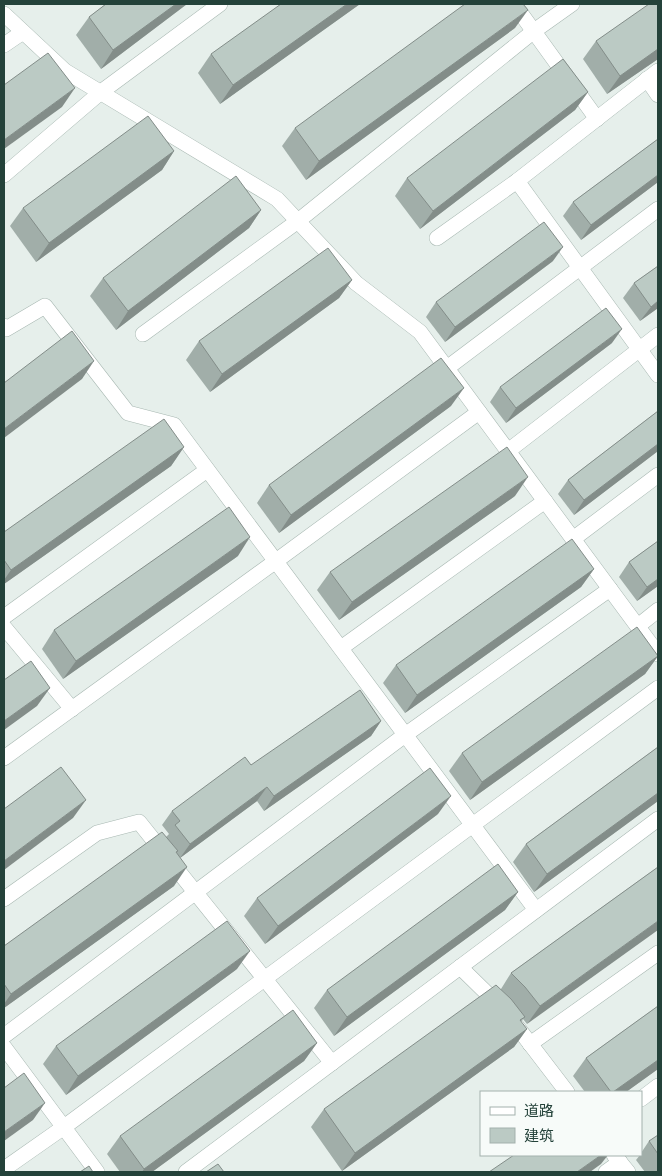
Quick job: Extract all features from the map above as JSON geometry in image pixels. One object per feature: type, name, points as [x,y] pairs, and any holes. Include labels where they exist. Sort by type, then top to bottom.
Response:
[{"type":"lane","points":[[4,176],[101,92],[220,4]]},
{"type":"lane","points":[[514,4],[597,119]]},
{"type":"lane","points":[[143,334],[298,221],[534,31],[572,4]]},
{"type":"lane","points":[[4,14],[65,71],[277,200],[356,283],[420,332],[658,654]]},
{"type":"lane","points":[[4,45],[23,32]]},
{"type":"lane","points":[[437,238],[517,181],[653,75],[658,95]]},
{"type":"lane","points":[[517,181],[658,375]]},
{"type":"lane","points":[[447,368],[658,208]]},
{"type":"lane","points":[[4,329],[45,306],[128,413],[174,425],[536,910]]},
{"type":"lane","points":[[508,452],[658,335]]},
{"type":"lane","points":[[4,758],[479,412]]},
{"type":"lane","points":[[4,618],[207,470]]},
{"type":"lane","points":[[573,539],[658,474]]},
{"type":"lane","points":[[341,648],[545,501]]},
{"type":"lane","points":[[4,1036],[405,735],[610,588]]},
{"type":"lane","points":[[638,626],[658,610]]},
{"type":"lane","points":[[4,626],[72,709]]},
{"type":"lane","points":[[4,1169],[64,1127],[658,688]]},
{"type":"lane","points":[[4,899],[97,833],[139,822],[332,1063]]},
{"type":"lane","points":[[186,1172],[536,910],[656,824]]},
{"type":"lane","points":[[530,1044],[658,953]]},
{"type":"lane","points":[[460,967],[505,1011],[566,1091]]},
{"type":"lane","points":[[4,1046],[97,1172]]},
{"type":"lane","points":[[642,1098],[658,1086]]},
{"type":"lane","points":[[606,1172],[621,1163]]},
{"type":"building","points":[[106,4],[176,4],[113,50],[89,17]]},
{"type":"building","points":[[281,4],[347,4],[233,85],[211,54]]},
{"type":"building","points":[[465,4],[523,4],[528,10],[319,161],[295,128]]},
{"type":"building","points":[[649,4],[658,4],[658,49],[620,76],[596,41]]},
{"type":"building","points":[[48,53],[75,88],[4,140],[4,85]]},
{"type":"building","points":[[563,59],[588,92],[433,211],[407,178]]},
{"type":"building","points":[[148,116],[174,151],[49,243],[23,208]]},
{"type":"building","points":[[658,139],[658,175],[591,225],[573,202]]},
{"type":"building","points":[[236,176],[261,210],[128,311],[103,278]]},
{"type":"building","points":[[544,222],[563,247],[455,327],[436,302]]},
{"type":"building","points":[[328,248],[352,280],[222,374],[199,341]]},
{"type":"building","points":[[658,266],[658,301],[651,307],[634,283]]},
{"type":"building","points":[[606,308],[622,329],[516,408],[500,387]]},
{"type":"building","points":[[72,331],[94,361],[4,429],[4,383]]},
{"type":"building","points":[[441,358],[464,388],[291,515],[269,485]]},
{"type":"building","points":[[658,411],[658,444],[584,500],[568,480]]},
{"type":"building","points":[[164,419],[184,447],[11,570],[4,560],[4,532]]},
{"type":"building","points":[[507,447],[528,477],[352,602],[330,572]]},
{"type":"building","points":[[229,507],[250,537],[76,661],[54,630]]},
{"type":"building","points":[[572,539],[594,569],[417,695],[396,665]]},
{"type":"building","points":[[658,541],[658,579],[647,587],[629,562]]},
{"type":"building","points":[[637,627],[658,656],[482,782],[462,753]]},
{"type":"building","points":[[31,661],[50,688],[4,721],[4,680]]},
{"type":"building","points":[[360,690],[381,721],[274,796],[267,787],[190,844],[175,825],[180,821],[172,811],[245,757],[251,765]]},
{"type":"building","points":[[658,747],[658,793],[547,874],[526,844]]},
{"type":"building","points":[[61,767],[86,800],[4,861],[4,809]]},
{"type":"building","points":[[430,768],[451,796],[278,926],[257,898]]},
{"type":"building","points":[[162,832],[178,851],[176,852],[187,867],[11,994],[4,984],[4,946]]},
{"type":"building","points":[[498,864],[518,892],[347,1017],[327,990]]},
{"type":"building","points":[[658,867],[658,921],[540,1006],[511,973]]},
{"type":"building","points":[[227,921],[250,951],[78,1076],[56,1046]]},
{"type":"building","points":[[496,985],[511,999],[525,1017],[520,1020],[527,1029],[355,1153],[324,1109]]},
{"type":"building","points":[[658,1006],[658,1060],[614,1091],[610,1091],[586,1058]]},
{"type":"building","points":[[293,1010],[317,1043],[144,1169],[120,1136]]},
{"type":"building","points":[[24,1073],[45,1103],[4,1132],[4,1088]]},
{"type":"building","points":[[658,1135],[658,1154],[649,1141]]},
{"type":"building","points":[[513,1156],[600,1156],[577,1172],[489,1172]]},
{"type":"building","points":[[218,1164],[224,1172],[206,1172]]},
{"type":"building","points":[[89,1166],[93,1172],[80,1172]]}]
